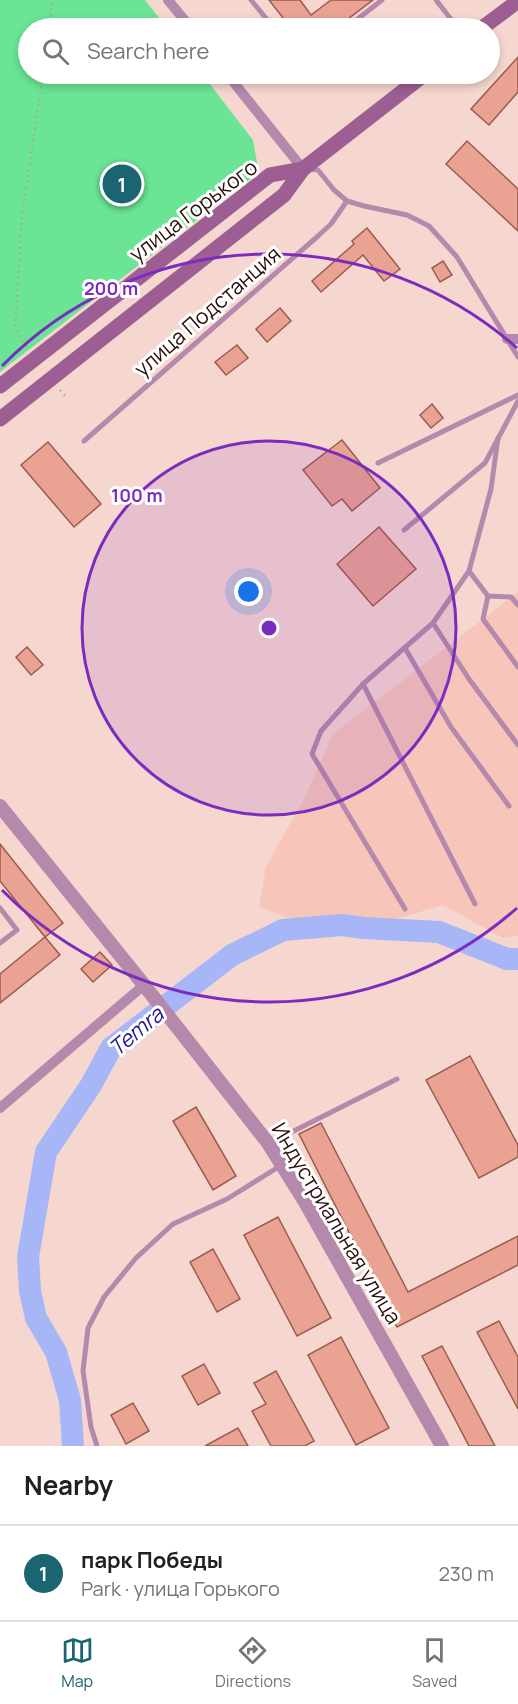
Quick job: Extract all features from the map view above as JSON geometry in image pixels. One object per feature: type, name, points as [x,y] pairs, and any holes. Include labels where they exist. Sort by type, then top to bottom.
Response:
[{"type":"main road","points":[[495,18],[518,1]]},
{"type":"main road","name":"улица Горького","points":[[0,418],[284,195],[303,169],[412,84]]},
{"type":"main road","name":"улица Горького","points":[[0,386],[270,175],[303,169]]},
{"type":"street","points":[[168,0],[183,18]]},
{"type":"street","points":[[235,84],[303,169]]},
{"type":"street","name":"Индустриальная улица","points":[[0,806],[268,1143],[305,1202],[442,1446]]},
{"type":"street","points":[[0,1108],[144,985]]},
{"type":"lane","points":[[251,0],[266,18]]},
{"type":"lane","points":[[359,18],[382,0]]},
{"type":"lane","points":[[436,0],[450,18]]},
{"type":"lane","points":[[303,169],[318,170],[334,190],[347,201],[407,215],[429,226],[457,257],[513,339],[518,357]]},
{"type":"lane","name":"улица Подстанция","points":[[84,441],[318,236],[331,224],[347,201]]},
{"type":"lane","points":[[378,463],[518,395]]},
{"type":"lane","points":[[404,530],[484,463],[518,401]]},
{"type":"lane","points":[[405,909],[312,754],[321,731],[363,684],[433,623],[470,571],[490,489],[498,438]]},
{"type":"lane","points":[[470,571],[488,596],[483,619],[518,667]]},
{"type":"lane","points":[[488,596],[511,597],[518,605]]},
{"type":"lane","points":[[433,623],[469,679],[518,745]]},
{"type":"lane","points":[[405,648],[451,727],[509,806]]},
{"type":"lane","points":[[363,684],[475,903]]},
{"type":"lane","points":[[0,908],[17,930],[0,943]]},
{"type":"lane","points":[[268,1143],[397,1079]]},
{"type":"lane","points":[[97,1446],[91,1427],[83,1371],[88,1328],[104,1297],[136,1258],[173,1224],[227,1199],[282,1166]]},
{"type":"path","points":[[50,18],[53,0]]},
{"type":"path","points":[[34,359],[15,327],[22,216],[42,84]]},
{"type":"path","points":[[51,379],[65,396]]},
{"type":"shaded area","points":[[518,592],[518,936],[503,938],[443,905],[382,923],[287,918],[259,907],[266,867],[305,797],[333,734]]},
{"type":"green space","points":[[0,0],[145,0],[159,18],[18,18],[18,84],[210,84],[253,140],[258,168],[249,180],[0,372]]},
{"type":"building","points":[[269,0],[300,0],[311,15],[331,0],[373,0],[349,18],[283,18]]},
{"type":"building","points":[[518,57],[518,92],[489,125],[471,109],[494,84],[500,84],[500,77]]},
{"type":"building","points":[[467,141],[518,189],[518,231],[446,164]]},
{"type":"building","points":[[367,228],[400,269],[384,281],[363,255],[321,292],[312,281],[354,244],[352,241]]},
{"type":"building","points":[[443,261],[452,275],[440,282],[432,268]]},
{"type":"building","points":[[280,308],[291,321],[267,342],[256,329]]},
{"type":"building","points":[[237,345],[248,358],[226,375],[215,362]]},
{"type":"building","points":[[432,404],[443,418],[431,428],[420,415]]},
{"type":"building","points":[[342,440],[380,488],[352,511],[342,499],[332,506],[303,470]]},
{"type":"building","points":[[48,442],[101,504],[74,527],[21,465]]},
{"type":"building","points":[[379,527],[416,569],[373,606],[337,564]]},
{"type":"building","points":[[27,647],[43,665],[31,675],[16,657]]},
{"type":"building","points":[[0,844],[63,923],[45,937],[0,881]]},
{"type":"building","points":[[45,937],[60,955],[0,1003],[0,974]]},
{"type":"building","points":[[100,952],[112,965],[93,982],[81,969]]},
{"type":"building","points":[[470,1056],[518,1145],[518,1157],[479,1178],[426,1080]]},
{"type":"building","points":[[196,1107],[236,1176],[213,1190],[173,1121]]},
{"type":"building","points":[[321,1123],[408,1292],[518,1236],[518,1265],[397,1327],[299,1134]]},
{"type":"building","points":[[278,1217],[331,1318],[297,1336],[244,1235]]},
{"type":"building","points":[[213,1249],[240,1299],[217,1312],[190,1262]]},
{"type":"building","points":[[499,1321],[518,1357],[518,1409],[477,1332]]},
{"type":"building","points":[[341,1337],[389,1428],[356,1445],[308,1355]]},
{"type":"building","points":[[442,1346],[495,1446],[469,1446],[422,1356]]},
{"type":"building","points":[[204,1364],[220,1393],[198,1405],[182,1376]]},
{"type":"building","points":[[276,1371],[314,1441],[305,1446],[271,1446],[252,1411],[266,1404],[254,1383]]},
{"type":"building","points":[[133,1403],[149,1431],[126,1444],[111,1415]]},
{"type":"building","points":[[238,1428],[248,1446],[205,1446]]},
{"type":"waterway","name":"Temra","points":[[73,1446],[70,1400],[56,1352],[36,1318],[30,1291],[28,1257],[46,1152],[91,1085],[111,1048],[232,955],[283,930],[342,925],[439,932],[507,959],[518,959]]},
{"type":"place","name":"парк Победы","points":[[122,184]]}]
